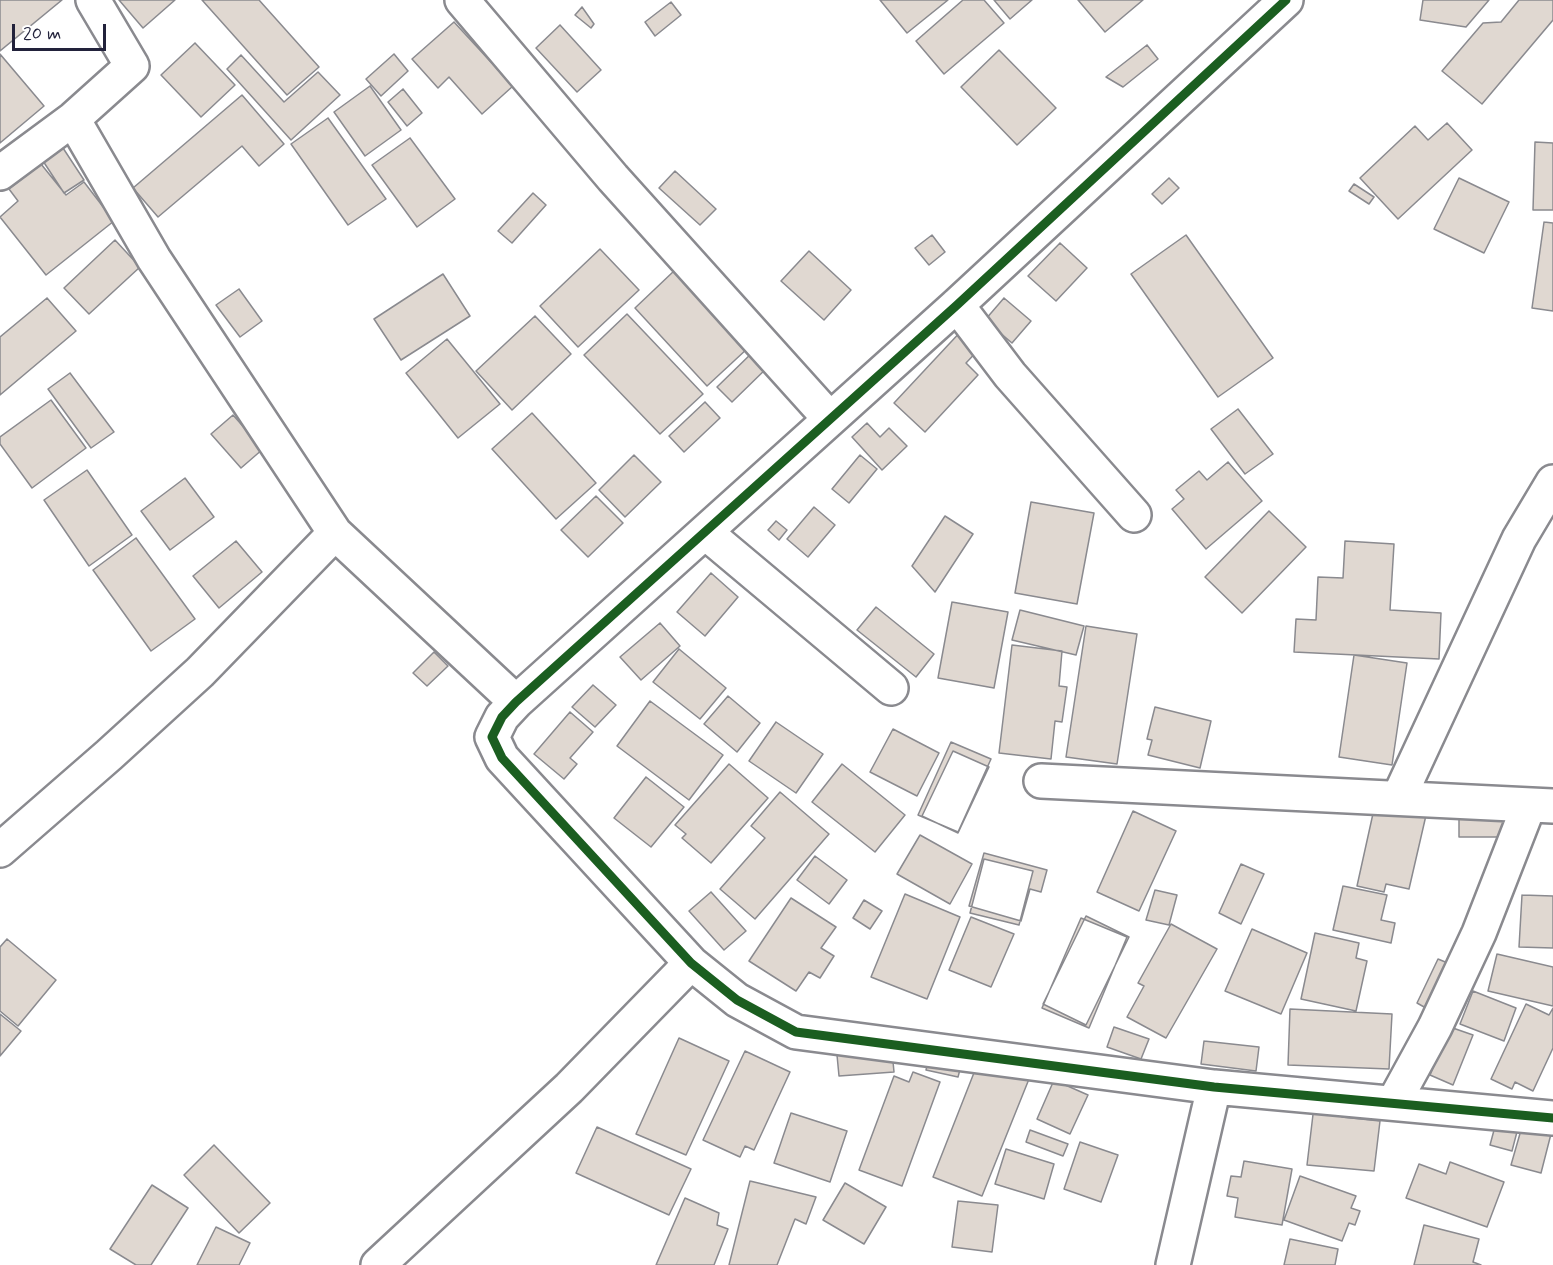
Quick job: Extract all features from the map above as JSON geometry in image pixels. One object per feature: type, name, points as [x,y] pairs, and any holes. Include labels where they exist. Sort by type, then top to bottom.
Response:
[{"type":"street","points":[[0,173],[73,119],[132,66],[93,0]]},
{"type":"street","points":[[462,0],[613,178],[830,419]]},
{"type":"street","points":[[1286,0],[957,304],[516,702],[502,717],[492,737],[502,758],[691,963],[737,1000],[796,1032],[1214,1087],[1553,1118]]},
{"type":"street","points":[[73,119],[154,260],[335,533],[516,702]]},
{"type":"street","points":[[957,304],[1010,375],[1134,515]]},
{"type":"street","points":[[1399,797],[1519,539],[1553,482]]},
{"type":"street","points":[[705,532],[891,688]]},
{"type":"street","points":[[0,850],[110,756],[200,672],[335,533]]},
{"type":"street","points":[[1041,781],[1541,805],[1435,1027],[1394,1102]]},
{"type":"street","points":[[378,1265],[569,1088],[691,963]]},
{"type":"street","points":[[1173,1265],[1214,1087]]},
{"type":"building","points":[[0,0],[62,0],[0,51]]},
{"type":"building","points":[[119,0],[175,0],[143,28]]},
{"type":"building","points":[[202,0],[259,0],[319,67],[287,95]]},
{"type":"building","points":[[880,0],[948,0],[907,33]]},
{"type":"building","points":[[963,0],[984,0],[1004,23],[944,74],[916,41]]},
{"type":"building","points":[[994,0],[1032,0],[1010,19]]},
{"type":"building","points":[[1078,0],[1143,0],[1105,32]]},
{"type":"building","points":[[1423,0],[1489,0],[1466,27],[1420,20]]},
{"type":"building","points":[[1519,0],[1553,0],[1553,20],[1482,104],[1442,71],[1483,23],[1501,22]]},
{"type":"building","points":[[671,2],[681,15],[655,36],[645,22]]},
{"type":"building","points":[[582,7],[594,24],[591,28],[575,15]]},
{"type":"building","points":[[454,22],[513,86],[482,114],[449,77],[438,88],[412,59]]},
{"type":"building","points":[[560,25],[601,70],[577,92],[536,48]]},
{"type":"building","points":[[195,43],[235,85],[201,117],[161,75]]},
{"type":"building","points":[[1147,45],[1158,59],[1123,87],[1106,77]]},
{"type":"building","points":[[999,50],[1056,108],[1017,145],[961,87]]},
{"type":"building","points":[[0,54],[44,106],[0,143]]},
{"type":"building","points":[[394,54],[408,71],[381,96],[366,79]]},
{"type":"building","points":[[241,55],[284,102],[318,72],[340,95],[291,140],[227,69]]},
{"type":"building","points":[[370,86],[401,130],[365,156],[334,112]]},
{"type":"building","points":[[403,89],[422,113],[407,126],[388,102]]},
{"type":"building","points":[[242,95],[284,144],[259,166],[242,146],[158,217],[133,188]]},
{"type":"building","points":[[328,118],[386,199],[348,225],[291,144]]},
{"type":"building","points":[[1447,123],[1472,150],[1398,219],[1360,178],[1415,126],[1428,140]]},
{"type":"building","points":[[410,138],[455,199],[417,227],[372,165]]},
{"type":"building","points":[[1535,142],[1553,143],[1553,210],[1533,210]]},
{"type":"building","points":[[63,148],[84,180],[64,193],[43,161]]},
{"type":"building","points":[[41,164],[66,195],[84,182],[114,221],[46,275],[0,217],[18,201],[9,189]]},
{"type":"building","points":[[675,171],[716,209],[700,225],[659,188]]},
{"type":"building","points":[[1169,178],[1179,188],[1162,204],[1152,194]]},
{"type":"building","points":[[1459,178],[1509,202],[1484,253],[1434,229]]},
{"type":"building","points":[[1354,184],[1374,197],[1369,204],[1349,191]]},
{"type":"building","points":[[533,193],[546,205],[512,243],[498,231]]},
{"type":"building","points":[[1544,222],[1553,223],[1553,311],[1532,308]]},
{"type":"building","points":[[932,235],[945,252],[929,265],[915,248]]},
{"type":"building","points":[[1186,235],[1273,358],[1218,397],[1131,274]]},
{"type":"building","points":[[115,240],[140,267],[89,314],[64,288]]},
{"type":"building","points":[[1060,243],[1087,268],[1056,301],[1028,276]]},
{"type":"building","points":[[600,249],[639,290],[578,347],[540,306]]},
{"type":"building","points":[[809,251],[851,290],[824,320],[781,281]]},
{"type":"building","points":[[675,270],[748,348],[707,386],[635,308]]},
{"type":"building","points":[[443,274],[470,316],[401,360],[374,319]]},
{"type":"building","points":[[239,289],[262,321],[240,337],[216,305]]},
{"type":"building","points":[[47,298],[76,331],[0,395],[0,337]]},
{"type":"building","points":[[1004,298],[1031,321],[1012,343],[985,320]]},
{"type":"building","points":[[627,314],[703,394],[660,434],[584,355]]},
{"type":"building","points":[[535,316],[571,354],[512,410],[476,371]]},
{"type":"building","points":[[964,328],[983,345],[966,363],[978,375],[925,432],[894,403]]},
{"type":"building","points":[[447,339],[500,404],[458,438],[406,373]]},
{"type":"building","points":[[757,348],[772,363],[732,402],[717,387]]},
{"type":"building","points":[[70,373],[114,432],[91,448],[48,389]]},
{"type":"building","points":[[51,400],[86,448],[32,488],[0,444],[0,437]]},
{"type":"building","points":[[705,402],[720,418],[684,452],[669,436]]},
{"type":"building","points":[[1238,409],[1273,454],[1245,474],[1211,429]]},
{"type":"building","points":[[532,413],[596,483],[556,519],[492,449]]},
{"type":"building","points":[[233,415],[263,449],[241,468],[211,434]]},
{"type":"building","points":[[867,423],[880,437],[889,428],[907,446],[882,470],[852,437]]},
{"type":"building","points":[[634,455],[661,482],[625,517],[599,490]]},
{"type":"building","points":[[860,455],[877,469],[849,503],[832,489]]},
{"type":"building","points":[[1228,462],[1262,501],[1206,549],[1172,509],[1184,499],[1176,490],[1199,471],[1207,480]]},
{"type":"building","points":[[87,470],[132,535],[89,566],[44,500]]},
{"type":"building","points":[[185,478],[214,517],[170,550],[141,511]]},
{"type":"building","points":[[596,496],[623,523],[588,557],[561,530]]},
{"type":"building","points":[[1031,502],[1094,513],[1077,604],[1015,593]]},
{"type":"building","points":[[814,507],[835,525],[808,557],[787,539]]},
{"type":"building","points":[[1269,511],[1306,547],[1242,613],[1205,577]]},
{"type":"building","points":[[945,516],[973,534],[935,592],[912,566]]},
{"type":"building","points":[[776,521],[787,530],[779,540],[768,530]]},
{"type":"building","points":[[136,538],[195,619],[151,651],[93,570]]},
{"type":"building","points":[[236,541],[262,572],[219,608],[193,576]]},
{"type":"building","points":[[1345,541],[1394,544],[1390,610],[1441,613],[1439,659],[1294,652],[1296,619],[1316,620],[1318,577],[1343,578]]},
{"type":"building","points":[[711,573],[738,597],[705,636],[677,612]]},
{"type":"building","points":[[952,602],[1008,612],[994,688],[938,678]]},
{"type":"building","points":[[876,607],[934,654],[916,677],[857,630]]},
{"type":"building","points":[[1020,610],[1084,626],[1076,655],[1012,640]]},
{"type":"building","points":[[660,623],[680,646],[641,680],[620,657]]},
{"type":"building","points":[[1086,626],[1137,634],[1117,764],[1066,757]]},
{"type":"building","points":[[1012,645],[1062,651],[1059,686],[1067,687],[1062,722],[1055,721],[1051,759],[999,753]]},
{"type":"building","points":[[679,649],[726,688],[700,719],[653,682]]},
{"type":"building","points":[[434,652],[448,666],[427,686],[413,673]]},
{"type":"building","points":[[1354,655],[1407,663],[1392,765],[1339,757]]},
{"type":"building","points":[[593,685],[616,705],[595,727],[572,707]]},
{"type":"building","points":[[728,696],[760,723],[737,752],[704,724]]},
{"type":"building","points":[[650,701],[723,755],[689,800],[617,746]]},
{"type":"building","points":[[1155,707],[1211,721],[1200,768],[1148,755],[1152,740],[1147,739]]},
{"type":"building","points":[[570,712],[593,732],[570,758],[577,764],[564,779],[534,754]]},
{"type":"building","points":[[776,722],[823,754],[796,793],[749,761]]},
{"type":"building","points":[[893,729],[939,753],[917,796],[870,772]]},
{"type":"building","points":[[951,742],[991,759],[958,832],[918,815]]},
{"type":"building","points":[[953,751],[989,767],[958,833],[922,816]]},
{"type":"building","points":[[729,764],[768,798],[711,863],[682,838],[686,834],[675,825]]},
{"type":"building","points":[[842,764],[905,815],[875,852],[812,802]]},
{"type":"building","points":[[646,777],[684,807],[651,847],[614,818]]},
{"type":"building","points":[[780,792],[829,834],[755,919],[720,889],[765,838],[751,826]]},
{"type":"building","points":[[1376,800],[1427,811],[1409,889],[1386,884],[1384,892],[1357,886]]},
{"type":"building","points":[[1459,810],[1513,810],[1513,837],[1459,837]]},
{"type":"building","points":[[1133,811],[1176,831],[1139,911],[1097,892]]},
{"type":"building","points":[[920,835],[972,864],[950,904],[897,874]]},
{"type":"building","points":[[984,853],[1047,870],[1041,892],[1030,889],[1021,921],[969,906]]},
{"type":"building","points":[[815,856],[847,880],[829,904],[797,880]]},
{"type":"building","points":[[984,859],[1033,871],[1019,925],[970,913]]},
{"type":"building","points":[[1241,864],[1264,874],[1241,924],[1219,913]]},
{"type":"building","points":[[1343,886],[1387,895],[1381,920],[1395,923],[1391,943],[1333,930]]},
{"type":"building","points":[[1155,890],[1177,895],[1169,925],[1146,920]]},
{"type":"building","points":[[711,892],[746,931],[724,950],[689,911]]},
{"type":"building","points":[[905,894],[960,917],[927,999],[871,977]]},
{"type":"building","points":[[1522,895],[1553,896],[1553,948],[1519,947]]},
{"type":"building","points":[[791,898],[836,927],[821,948],[834,956],[820,978],[809,972],[796,991],[749,961]]},
{"type":"building","points":[[864,900],[882,911],[870,929],[853,918]]},
{"type":"building","points":[[1086,916],[1129,937],[1086,1025],[1043,1004]]},
{"type":"building","points":[[971,917],[1014,934],[991,987],[949,970]]},
{"type":"building","points":[[1081,918],[1127,937],[1089,1028],[1042,1008]]},
{"type":"building","points":[[1171,924],[1217,949],[1166,1038],[1127,1017],[1144,986],[1138,983]]},
{"type":"building","points":[[1252,929],[1307,953],[1281,1014],[1225,991]]},
{"type":"building","points":[[1315,933],[1359,943],[1356,958],[1367,961],[1356,1011],[1301,999]]},
{"type":"building","points":[[7,939],[56,980],[18,1026],[0,1011],[0,947]]},
{"type":"building","points":[[1497,954],[1553,967],[1553,1006],[1488,991]]},
{"type":"building","points":[[1438,959],[1455,966],[1433,1012],[1417,1003]]},
{"type":"building","points":[[1473,991],[1516,1008],[1504,1041],[1460,1024]]},
{"type":"building","points":[[1526,1004],[1549,1015],[1553,1008],[1553,1048],[1533,1091],[1515,1082],[1512,1089],[1491,1079]]},
{"type":"building","points":[[1290,1009],[1392,1014],[1389,1069],[1288,1065]]},
{"type":"building","points":[[0,1014],[21,1031],[0,1056]]},
{"type":"building","points":[[1114,1027],[1149,1039],[1141,1059],[1107,1047]]},
{"type":"building","points":[[1450,1027],[1473,1035],[1453,1085],[1430,1075]]},
{"type":"building","points":[[679,1038],[729,1061],[686,1155],[636,1134]]},
{"type":"building","points":[[1204,1041],[1259,1047],[1256,1071],[1201,1064]]},
{"type":"building","points":[[745,1051],[790,1072],[754,1150],[745,1146],[740,1157],[703,1140]]},
{"type":"building","points":[[892,1051],[894,1072],[839,1076],[837,1055]]},
{"type":"building","points":[[930,1054],[962,1062],[958,1077],[926,1070]]},
{"type":"building","points":[[979,1060],[1029,1079],[982,1196],[933,1177]]},
{"type":"building","points":[[913,1072],[940,1082],[902,1186],[859,1170],[894,1076],[909,1082]]},
{"type":"building","points":[[1054,1080],[1088,1095],[1070,1134],[1037,1119]]},
{"type":"building","points":[[1314,1106],[1343,1109],[1342,1117],[1380,1121],[1374,1171],[1307,1165]]},
{"type":"building","points":[[791,1113],[847,1131],[830,1182],[774,1163]]},
{"type":"building","points":[[1497,1119],[1519,1124],[1512,1151],[1490,1145]]},
{"type":"building","points":[[1523,1123],[1552,1130],[1541,1173],[1511,1165]]},
{"type":"building","points":[[597,1127],[691,1169],[669,1215],[576,1173]]},
{"type":"building","points":[[1030,1130],[1068,1144],[1063,1156],[1026,1142]]},
{"type":"building","points":[[1080,1142],[1118,1155],[1101,1202],[1064,1189]]},
{"type":"building","points":[[214,1145],[270,1203],[239,1233],[184,1175]]},
{"type":"building","points":[[1006,1149],[1054,1164],[1044,1199],[995,1184]]},
{"type":"building","points":[[1244,1161],[1292,1169],[1282,1225],[1235,1217],[1238,1198],[1227,1196],[1231,1176],[1241,1177]]},
{"type":"building","points":[[1450,1162],[1504,1182],[1487,1227],[1406,1198],[1419,1164],[1446,1174]]},
{"type":"building","points":[[1300,1176],[1356,1196],[1351,1208],[1360,1211],[1355,1225],[1349,1223],[1342,1241],[1284,1220]]},
{"type":"building","points":[[750,1181],[816,1197],[806,1224],[795,1219],[777,1265],[729,1265]]},
{"type":"building","points":[[845,1183],[886,1207],[864,1244],[823,1220]]},
{"type":"building","points":[[152,1185],[188,1208],[151,1265],[136,1265],[110,1249]]},
{"type":"building","points":[[685,1198],[719,1213],[717,1225],[728,1229],[714,1265],[656,1265]]},
{"type":"building","points":[[958,1201],[998,1205],[992,1252],[952,1247]]},
{"type":"building","points":[[1424,1225],[1479,1239],[1473,1262],[1481,1265],[1414,1265]]},
{"type":"building","points":[[216,1227],[250,1243],[239,1265],[197,1265]]},
{"type":"building","points":[[1290,1239],[1338,1249],[1335,1265],[1284,1265]]},
{"type":"cycle path","points":[[1286,0],[957,305],[516,702],[502,717],[492,737],[502,758],[691,963],[737,1000],[796,1032],[1214,1087],[1553,1118]]}]
